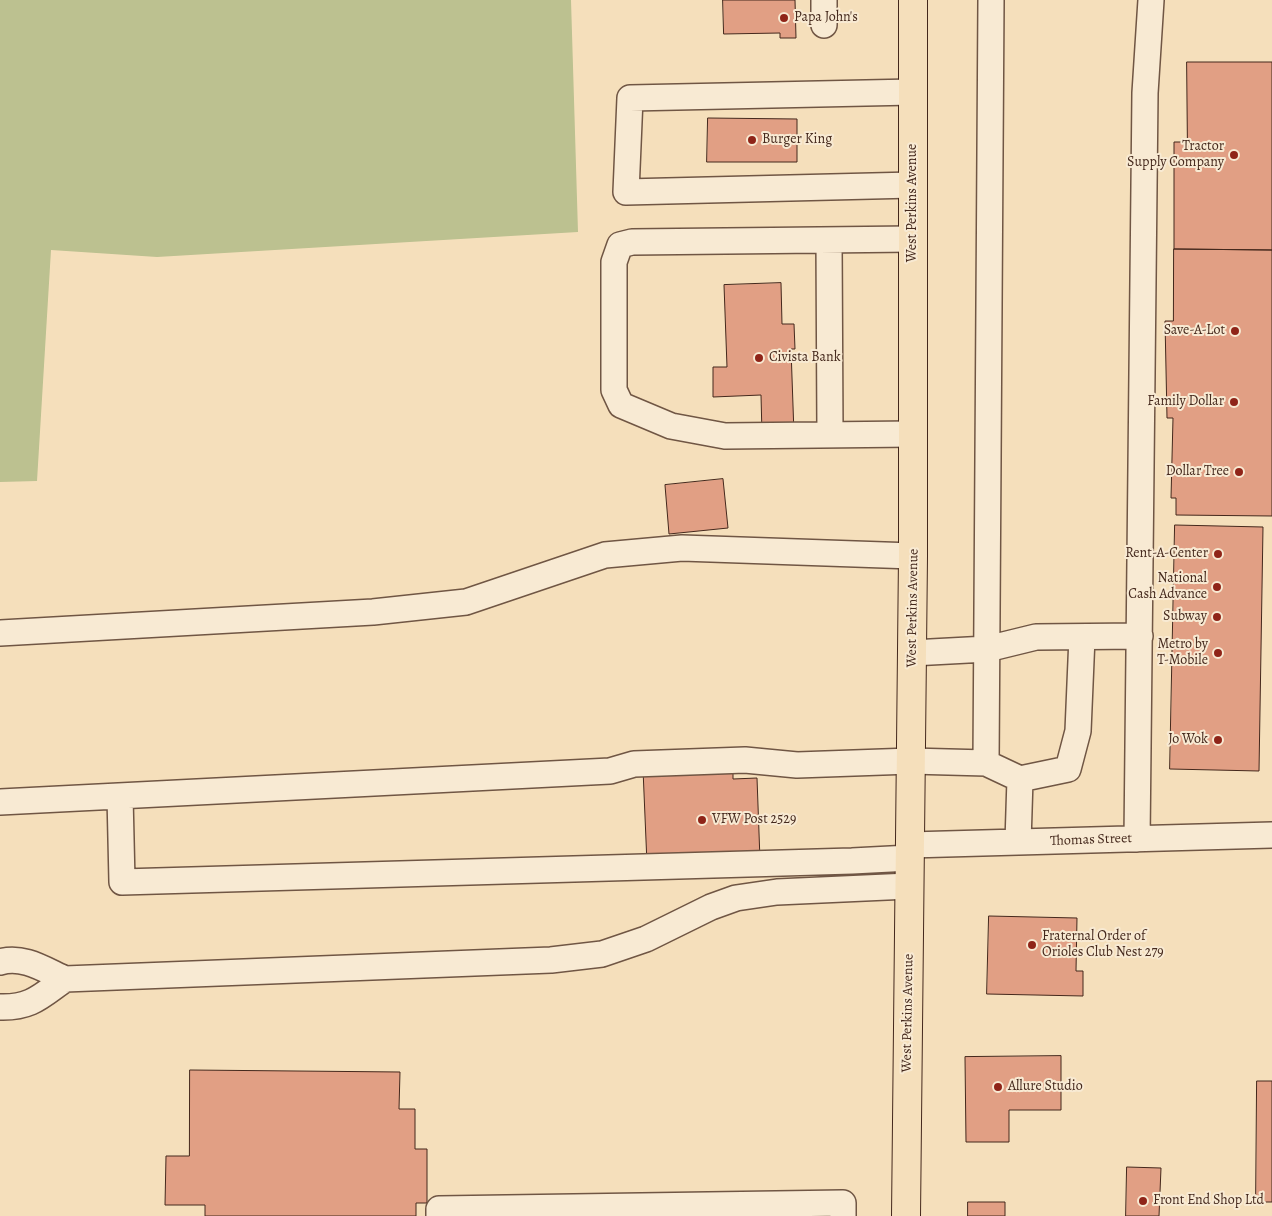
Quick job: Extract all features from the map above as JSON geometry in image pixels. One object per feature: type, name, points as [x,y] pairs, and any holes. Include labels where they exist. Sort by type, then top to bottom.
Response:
[{"type":"main road","name":"West Perkins Avenue","points":[[906,1216],[914,556],[913,0]]},
{"type":"street","points":[[824,0],[824,25]]},
{"type":"street","points":[[986,763],[991,0]]},
{"type":"street","points":[[1138,838],[1145,93],[1150,0]]},
{"type":"street","points":[[914,92],[630,98],[626,192],[914,185]]},
{"type":"street","points":[[913,239],[632,242],[620,245],[614,262],[614,390],[621,405],[671,426],[725,436],[913,434]]},
{"type":"street","points":[[829,240],[830,435]]},
{"type":"street","points":[[0,633],[373,612],[466,602],[605,555],[682,548],[914,556]]},
{"type":"street","points":[[0,802],[610,771],[634,764],[745,760],[797,765],[911,761],[986,763],[1020,779],[1068,769],[1078,731],[1082,636]]},
{"type":"street","points":[[912,653],[987,649],[1036,637],[1140,636]]},
{"type":"street","points":[[1018,842],[1020,779]]},
{"type":"street","name":"Thomas Street","points":[[120,796],[122,882],[852,861],[910,851],[1018,842],[1272,835]]},
{"type":"street","points":[[0,962],[8,959],[33,964],[65,979],[551,960],[602,954],[620,948],[646,939],[711,907],[736,898],[777,892],[910,886]]},
{"type":"street","points":[[0,1007],[32,1003],[65,979]]},
{"type":"street","points":[[439,1216],[439,1209],[843,1203],[843,1216]]},
{"type":"green space","points":[[0,0],[571,0],[578,232],[157,257],[51,250],[37,481],[0,482]]},
{"type":"building","points":[[723,0],[795,0],[796,38],[780,38],[780,33],[724,34]]},
{"type":"building","points":[[1187,62],[1272,62],[1272,250],[1174,249],[1174,142],[1187,142]]},
{"type":"building","name":"Burger King","points":[[708,118],[797,119],[797,162],[707,162]]},
{"type":"building","points":[[1174,249],[1272,250],[1272,516],[1176,515],[1176,498],[1171,498],[1173,418],[1167,418],[1165,321],[1173,321]]},
{"type":"building","name":"Civista Bank","points":[[781,283],[782,324],[794,324],[795,349],[791,349],[794,434],[762,435],[761,395],[713,397],[713,367],[727,367],[724,285]]},
{"type":"building","points":[[723,479],[728,528],[669,534],[665,485]]},
{"type":"building","points":[[1175,525],[1263,527],[1259,771],[1170,769]]},
{"type":"building","name":"VFW Post 2529","points":[[733,766],[733,779],[757,778],[760,860],[647,864],[643,769]]},
{"type":"building","name":"Fraternal Order of Orioles Club Nest 279","points":[[989,916],[1077,918],[1076,971],[1083,971],[1083,996],[987,994]]},
{"type":"building","points":[[1061,1056],[1061,1110],[1009,1110],[1009,1142],[966,1142],[965,1057]]},
{"type":"building","points":[[190,1070],[400,1072],[399,1109],[415,1109],[415,1149],[427,1149],[427,1203],[416,1203],[416,1216],[205,1216],[205,1205],[165,1205],[166,1156],[189,1156]]},
{"type":"building","points":[[1257,1081],[1272,1081],[1272,1202],[1256,1202]]},
{"type":"building","points":[[1127,1167],[1161,1168],[1159,1216],[1126,1216]]},
{"type":"building","points":[[968,1202],[1005,1202],[1005,1216],[968,1216]]},
{"type":"place","name":"Papa John's","points":[[784,18]]},
{"type":"place","name":"Burger King","points":[[752,140]]},
{"type":"place","name":"Tractor Supply Company","points":[[1234,155]]},
{"type":"place","name":"Save-A-Lot","points":[[1235,331]]},
{"type":"place","name":"Civista Bank","points":[[759,358]]},
{"type":"place","name":"Family Dollar","points":[[1234,402]]},
{"type":"place","name":"Dollar Tree","points":[[1239,472]]},
{"type":"place","name":"Rent-A-Center","points":[[1218,554]]},
{"type":"place","name":"National Cash Advance","points":[[1217,587]]},
{"type":"place","name":"Subway","points":[[1217,617]]},
{"type":"place","name":"Metro by T-Mobile","points":[[1218,653]]},
{"type":"place","name":"Jo Wok","points":[[1218,740]]},
{"type":"place","name":"VFW Post 2529","points":[[702,820]]},
{"type":"place","name":"Fraternal Order of Orioles Club Nest 279","points":[[1032,945]]},
{"type":"place","name":"Allure Studio","points":[[998,1087]]},
{"type":"place","name":"Front End Shop Ltd","points":[[1143,1201]]}]
